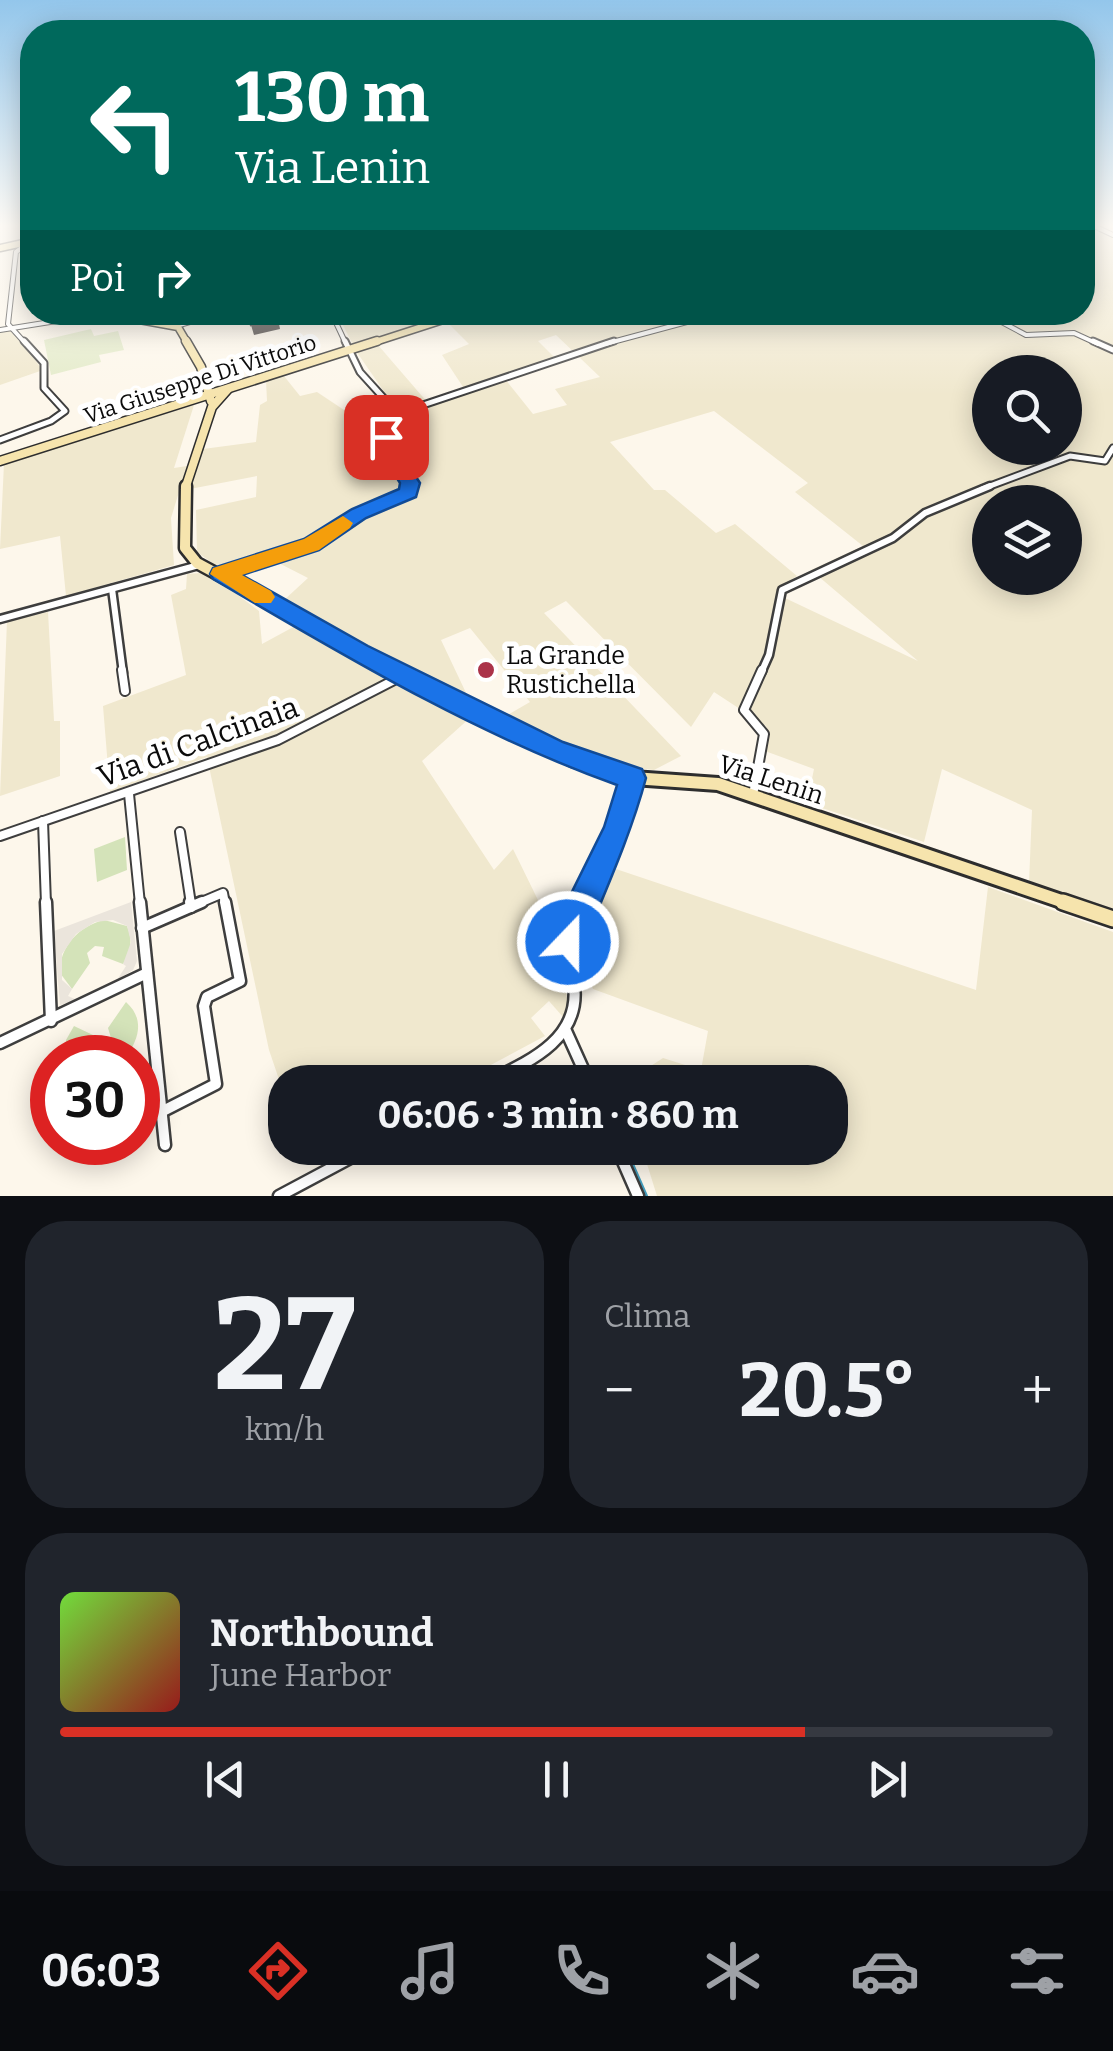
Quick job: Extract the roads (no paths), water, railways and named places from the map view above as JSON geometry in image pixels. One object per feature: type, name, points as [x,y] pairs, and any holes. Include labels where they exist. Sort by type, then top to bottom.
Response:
[{"type":"street","points":[[0,440],[66,410],[44,388],[44,363],[10,327],[14,283]]},
{"type":"street","points":[[0,330],[20,324]]},
{"type":"street","points":[[169,325],[181,325]]},
{"type":"street","points":[[338,325],[368,383],[400,416]]},
{"type":"street","name":"Via Giuseppe Di Vittorio","points":[[228,389],[427,325]]},
{"type":"street","points":[[221,574],[311,544],[359,513],[409,492],[410,483],[386,442],[389,430],[400,416],[429,401],[602,344],[674,325]]},
{"type":"street","points":[[1008,325],[1026,334],[1074,333],[1113,350]]},
{"type":"street","points":[[0,620],[200,565],[185,548],[183,496],[211,401],[192,349],[176,326]]},
{"type":"street","points":[[206,384],[228,389]]},
{"type":"street","points":[[186,402],[206,384]]},
{"type":"street","points":[[186,402],[211,401],[228,389]]},
{"type":"street","name":"Via Giuseppe Di Vittorio","points":[[0,462],[186,402]]},
{"type":"street","points":[[753,795],[764,734],[744,710],[770,655],[782,590],[893,538],[925,513],[963,495],[1027,475],[1070,456],[1104,461],[1113,448]]},
{"type":"street","name":"Via Lenin","points":[[200,565],[404,675],[564,755],[632,778],[698,780],[753,795],[1113,919]]},
{"type":"street","points":[[112,589],[125,691]]},
{"type":"street","name":"Via di Calcinaia","points":[[0,836],[306,729],[404,675]]},
{"type":"street","points":[[522,1065],[538,1057],[566,1031],[575,1006],[568,942],[572,924],[603,866],[632,778]]},
{"type":"street","points":[[129,793],[165,1146]]},
{"type":"street","points":[[44,821],[51,1021]]},
{"type":"street","points":[[180,832],[192,906]]},
{"type":"street","points":[[142,928],[223,893],[240,981],[207,997],[204,1006],[216,1084],[161,1112]]},
{"type":"street","points":[[0,1043],[147,973]]},
{"type":"street","points":[[566,1031],[581,1065]]},
{"type":"street","points":[[279,1196],[337,1165]]},
{"type":"street","points":[[624,1165],[638,1196]]},
{"type":"waterway","points":[[632,1165],[646,1196]]},
{"type":"place","name":"La Grande Rustichella","points":[[486,670]]}]
